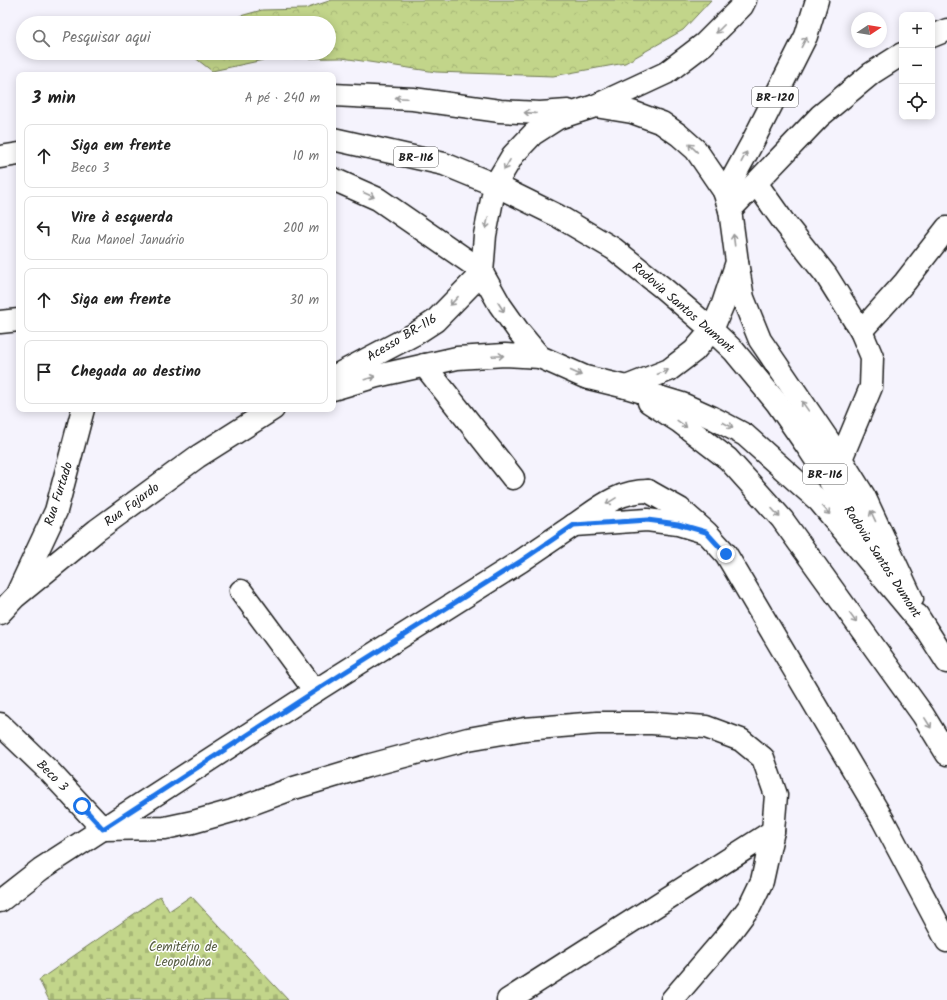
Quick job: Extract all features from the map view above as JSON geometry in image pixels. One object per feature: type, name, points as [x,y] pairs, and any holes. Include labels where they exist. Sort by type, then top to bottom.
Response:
[{"type":"main road","points":[[481,271],[485,235],[495,185],[513,155],[533,134],[558,118],[589,108],[666,72],[704,44],[742,6],[745,0]]},
{"type":"main road","name":"BR-120","points":[[727,200],[734,176],[806,36],[817,0]]},
{"type":"main road","points":[[935,35],[947,30]]},
{"type":"main road","points":[[727,200],[756,183],[820,116],[872,73],[899,56]]},
{"type":"main road","points":[[336,95],[412,99],[500,111],[527,113],[589,108],[632,112],[662,123],[696,150],[727,200],[743,298],[760,340],[841,459],[864,496],[925,628]]},
{"type":"main road","name":"Rodovia Santos Dumont","points":[[336,140],[444,164],[495,185],[558,216],[614,249],[663,288],[734,351],[777,403],[947,662]]},
{"type":"main road","points":[[0,157],[16,154]]},
{"type":"main road","points":[[336,180],[378,199],[481,271],[500,305],[515,327],[540,357]]},
{"type":"main road","points":[[756,183],[783,221],[826,276],[861,331],[872,357],[871,387],[841,459]]},
{"type":"main road","points":[[861,331],[905,282],[947,228]]},
{"type":"main road","points":[[626,387],[669,370],[694,351],[712,330],[723,304],[737,262]]},
{"type":"main road","name":"Acesso BR-116","points":[[336,375],[414,334],[435,321],[481,271]]},
{"type":"main road","points":[[0,322],[16,320]]},
{"type":"main road","points":[[336,388],[377,376],[458,358],[505,355],[540,357],[585,377],[626,387],[682,404],[745,435],[819,501],[925,628]]},
{"type":"main road","points":[[424,365],[513,478]]},
{"type":"main road","points":[[626,387],[680,422],[728,459],[782,519],[924,715],[947,754]]},
{"type":"main road","name":"Rua Furtado","points":[[16,597],[56,511],[82,412]]},
{"type":"main road","name":"Rua Fajardo","points":[[0,614],[16,597],[97,530],[198,456],[268,412]]},
{"type":"main road","points":[[647,520],[652,511],[652,500],[648,491]]},
{"type":"main road","points":[[0,901],[41,869],[315,691],[521,561],[616,497],[629,492],[648,491],[680,509],[706,532],[726,554],[768,624],[821,718],[883,820],[947,941]]},
{"type":"main road","points":[[574,525],[647,520],[678,524],[706,532]]},
{"type":"main road","points":[[241,591],[315,691]]},
{"type":"main road","points":[[103,829],[165,828],[193,822],[232,811],[294,788],[367,766],[468,739],[525,728],[597,723],[652,723],[706,727],[741,740],[763,758],[776,795],[773,831],[762,881],[750,906],[727,936],[672,1000]]},
{"type":"main road","name":"Beco 3","points":[[0,724],[50,772],[103,829]]},
{"type":"main road","points":[[508,1000],[773,831]]},
{"type":"green space","points":[[332,0],[711,0],[683,30],[625,63],[553,76],[436,72],[336,58],[336,16],[240,16],[262,10],[305,9]]},
{"type":"green space","points":[[198,60],[263,60],[212,71]]},
{"type":"green space","name":"Cemitério de Leopoldina","points":[[160,896],[169,911],[191,896],[288,1000],[49,1000],[39,980]]},
{"type":"route","points":[[82,806],[103,829],[315,691],[521,561],[574,525],[647,520],[678,524],[706,532],[726,554]]}]
